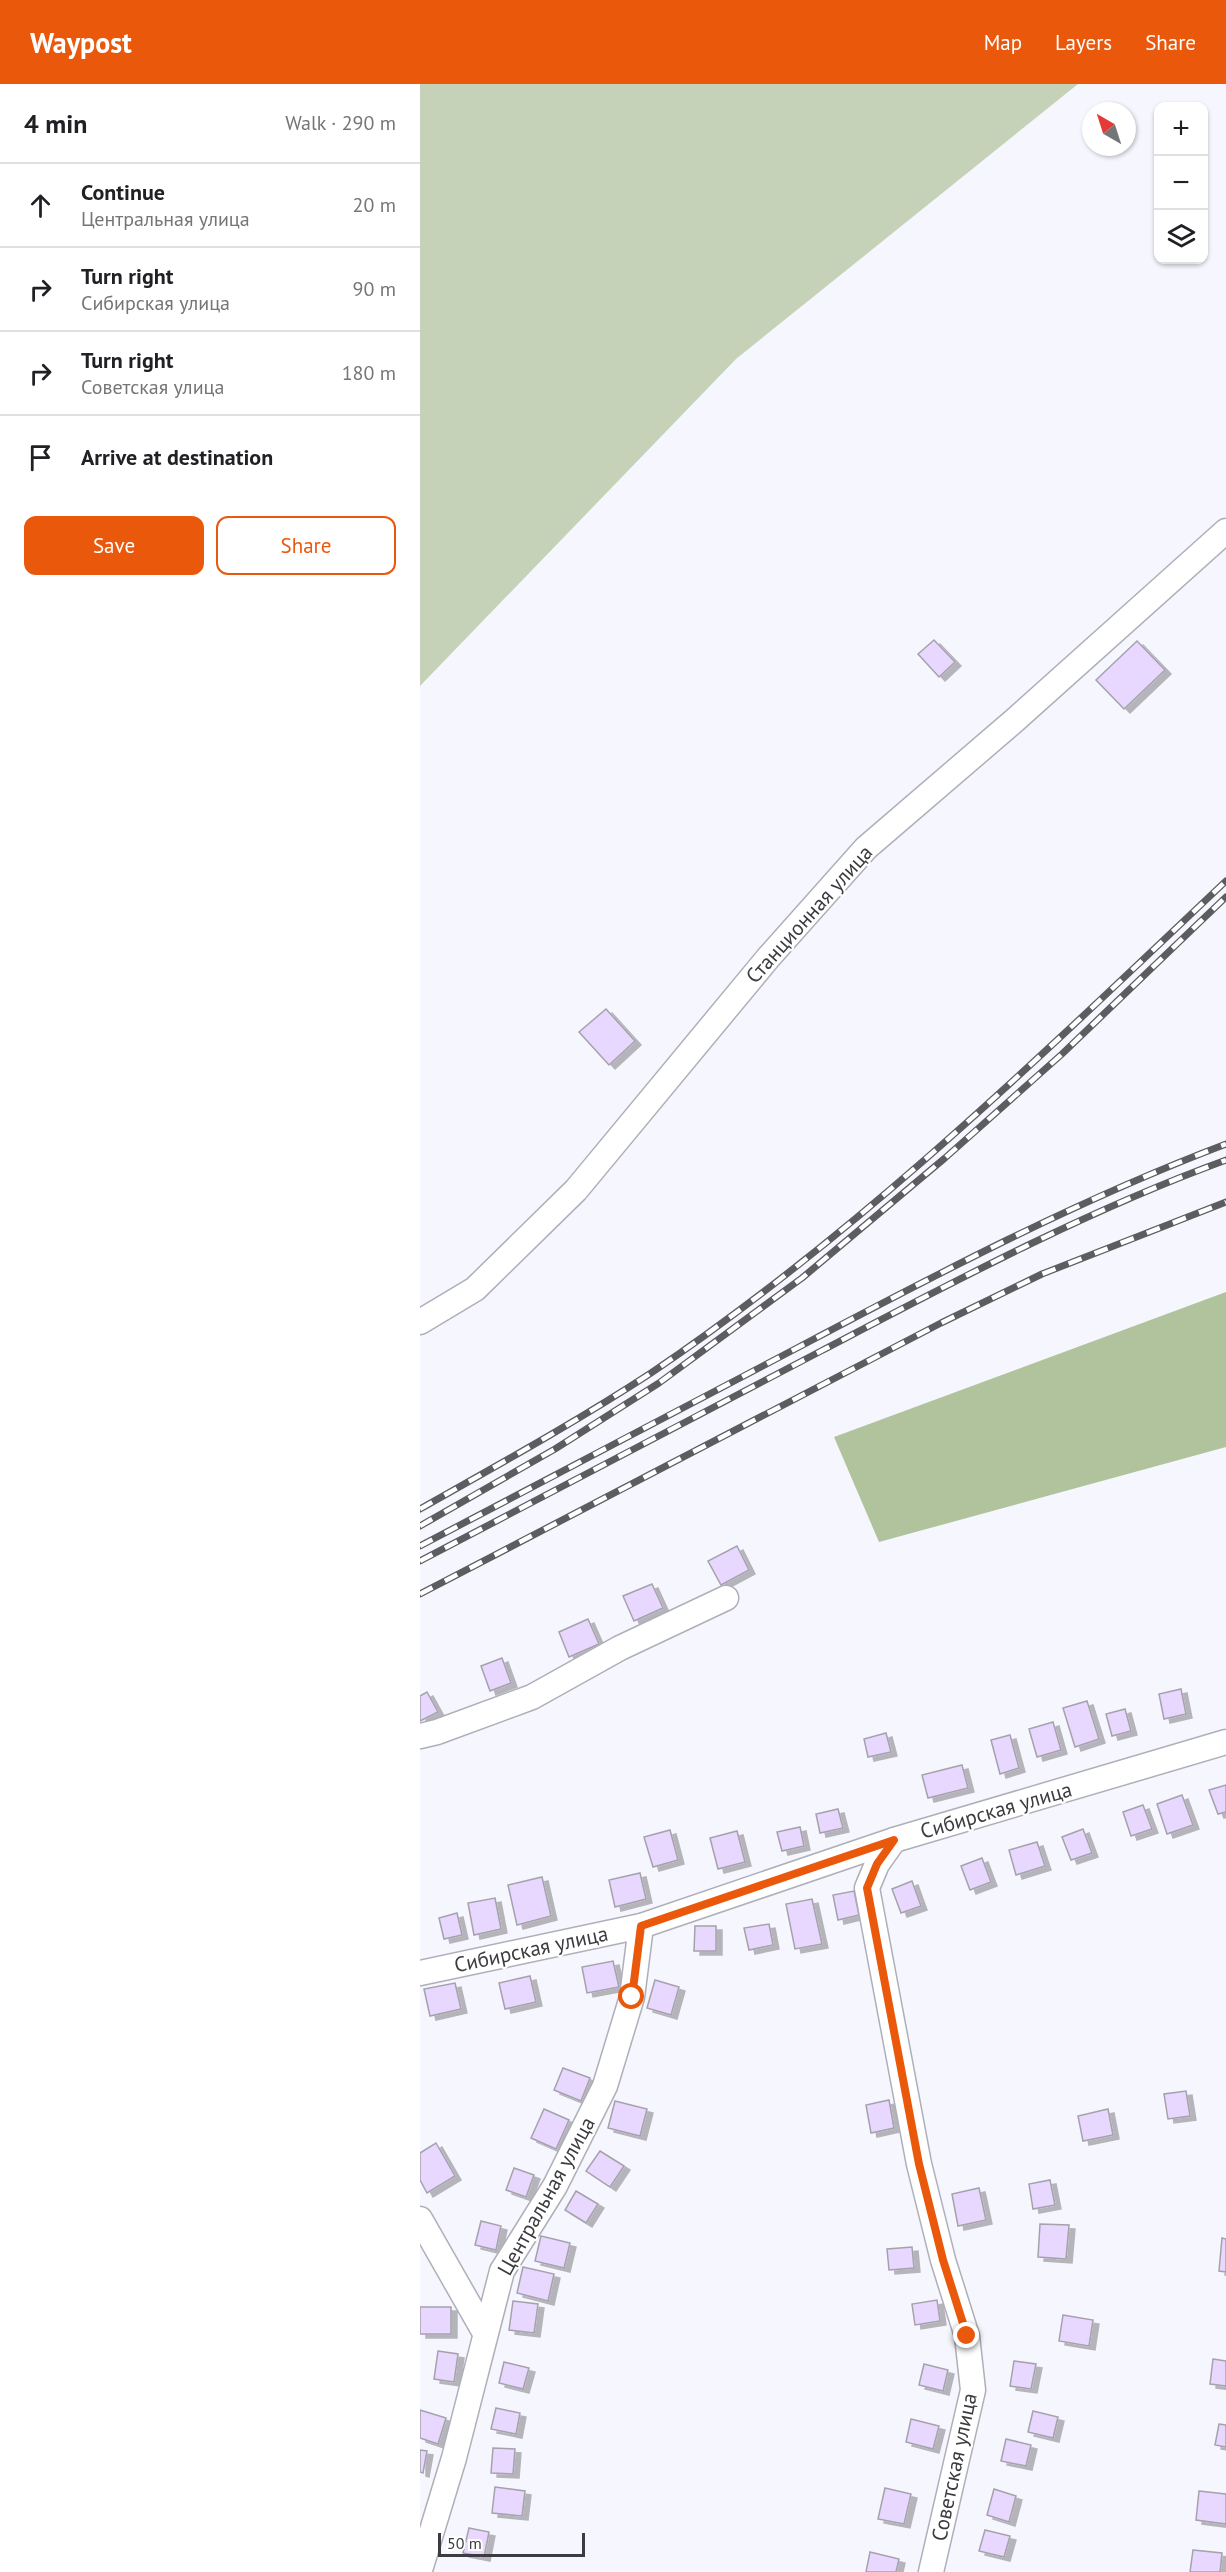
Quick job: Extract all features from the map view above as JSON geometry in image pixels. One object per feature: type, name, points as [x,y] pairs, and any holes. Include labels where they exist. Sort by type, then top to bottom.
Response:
[{"type":"street","name":"Станционная улица","points":[[420,1322],[475,1289],[576,1190],[768,958],[866,848],[1015,720],[1226,531]]},
{"type":"street","points":[[420,1736],[437,1732],[532,1697],[620,1648],[726,1598]]},
{"type":"street","name":"Сибирская улица","points":[[420,1973],[641,1926],[894,1840],[1226,1742]]},
{"type":"street","name":"Советская улица","points":[[894,1840],[877,1864],[867,1888],[919,2164],[943,2260],[967,2336],[972,2390],[931,2572]]},
{"type":"street","name":"Центральная улица","points":[[420,2570],[454,2458],[502,2271],[555,2186],[605,2086],[632,1997],[641,1926]]},
{"type":"street","points":[[420,2219],[486,2333]]},
{"type":"green space","points":[[420,84],[1078,84],[736,359],[420,686]]},
{"type":"green space","points":[[1226,1292],[1226,1447],[879,1542],[834,1437]]},
{"type":"building","points":[[934,640],[955,662],[939,677],[918,654]]},
{"type":"building","points":[[1137,641],[1165,670],[1124,709],[1096,680]]},
{"type":"building","points":[[606,1009],[635,1041],[609,1065],[579,1032]]},
{"type":"building","points":[[737,1546],[749,1570],[721,1585],[708,1561]]},
{"type":"building","points":[[652,1584],[663,1608],[634,1621],[623,1596]]},
{"type":"building","points":[[588,1619],[599,1644],[569,1657],[559,1632]]},
{"type":"building","points":[[502,1658],[511,1683],[490,1691],[481,1666]]},
{"type":"building","points":[[1181,1689],[1186,1714],[1164,1719],[1159,1694]]},
{"type":"building","points":[[427,1692],[438,1712],[420,1721],[420,1696]]},
{"type":"building","points":[[1087,1701],[1099,1739],[1075,1747],[1063,1708]]},
{"type":"building","points":[[1125,1709],[1131,1731],[1112,1736],[1106,1714]]},
{"type":"building","points":[[1053,1722],[1061,1750],[1037,1757],[1029,1729]]},
{"type":"building","points":[[886,1733],[891,1752],[868,1757],[864,1739]]},
{"type":"building","points":[[1010,1735],[1019,1768],[1000,1774],[991,1740]]},
{"type":"building","points":[[962,1765],[968,1788],[928,1798],[922,1775]]},
{"type":"building","points":[[1226,1785],[1226,1812],[1218,1814],[1209,1790]]},
{"type":"building","points":[[1182,1795],[1193,1825],[1167,1834],[1157,1804]]},
{"type":"building","points":[[1143,1805],[1152,1829],[1131,1836],[1123,1812]]},
{"type":"building","points":[[838,1809],[843,1828],[820,1833],[816,1814]]},
{"type":"building","points":[[800,1827],[804,1846],[782,1851],[777,1832]]},
{"type":"building","points":[[1083,1829],[1092,1853],[1071,1860],[1062,1837]]},
{"type":"building","points":[[670,1830],[678,1860],[653,1867],[644,1837]]},
{"type":"building","points":[[737,1831],[745,1862],[718,1869],[710,1838]]},
{"type":"building","points":[[1037,1842],[1045,1866],[1016,1875],[1009,1850]]},
{"type":"building","points":[[982,1858],[991,1882],[970,1890],[961,1866]]},
{"type":"building","points":[[640,1873],[646,1899],[615,1907],[609,1880]]},
{"type":"building","points":[[542,1877],[551,1916],[517,1925],[508,1885]]},
{"type":"building","points":[[912,1881],[921,1906],[901,1913],[892,1889]]},
{"type":"building","points":[[854,1891],[859,1915],[838,1920],[833,1895]]},
{"type":"building","points":[[495,1898],[501,1929],[474,1935],[468,1903]]},
{"type":"building","points":[[812,1899],[822,1944],[795,1949],[786,1904]]},
{"type":"building","points":[[457,1913],[462,1935],[444,1939],[439,1918]]},
{"type":"building","points":[[769,1924],[773,1945],[749,1950],[744,1928]]},
{"type":"building","points":[[695,1926],[716,1926],[716,1951],[694,1951]]},
{"type":"building","points":[[613,1961],[619,1987],[587,1993],[582,1967]]},
{"type":"building","points":[[530,1976],[536,2002],[505,2009],[499,1983]]},
{"type":"building","points":[[655,1980],[679,1987],[671,2015],[647,2008]]},
{"type":"building","points":[[455,1983],[461,2009],[430,2016],[424,1989]]},
{"type":"building","points":[[563,2068],[590,2078],[581,2101],[554,2090]]},
{"type":"building","points":[[1186,2091],[1190,2116],[1168,2119],[1164,2094]]},
{"type":"building","points":[[889,2100],[894,2128],[871,2133],[866,2105]]},
{"type":"building","points":[[615,2101],[647,2109],[640,2136],[608,2128]]},
{"type":"building","points":[[544,2109],[569,2120],[556,2149],[531,2138]]},
{"type":"building","points":[[1108,2109],[1113,2135],[1083,2141],[1078,2116]]},
{"type":"building","points":[[436,2143],[455,2176],[427,2193],[420,2180],[420,2153]]},
{"type":"building","points":[[600,2151],[624,2166],[610,2187],[586,2171]]},
{"type":"building","points":[[514,2168],[534,2175],[526,2197],[506,2190]]},
{"type":"building","points":[[1050,2180],[1055,2205],[1033,2209],[1029,2184]]},
{"type":"building","points":[[979,2188],[986,2220],[958,2226],[952,2194]]},
{"type":"building","points":[[576,2191],[598,2204],[586,2223],[565,2210]]},
{"type":"building","points":[[481,2221],[501,2226],[496,2250],[475,2245]]},
{"type":"building","points":[[1040,2224],[1069,2225],[1066,2259],[1038,2257]]},
{"type":"building","points":[[541,2236],[570,2243],[564,2268],[535,2261]]},
{"type":"building","points":[[1222,2238],[1226,2239],[1226,2272],[1219,2271]]},
{"type":"building","points":[[912,2247],[914,2268],[889,2270],[887,2249]]},
{"type":"building","points":[[523,2267],[554,2274],[548,2301],[517,2293]]},
{"type":"building","points":[[937,2300],[940,2321],[915,2325],[912,2304]]},
{"type":"building","points":[[513,2301],[538,2304],[534,2333],[509,2330]]},
{"type":"building","points":[[420,2307],[451,2307],[451,2334],[420,2334]]},
{"type":"building","points":[[1063,2315],[1093,2320],[1089,2346],[1059,2341]]},
{"type":"building","points":[[438,2351],[458,2354],[454,2382],[434,2379]]},
{"type":"building","points":[[1213,2359],[1226,2361],[1226,2386],[1210,2384]]},
{"type":"building","points":[[1014,2361],[1036,2364],[1031,2389],[1010,2386]]},
{"type":"building","points":[[504,2362],[529,2368],[523,2389],[499,2383]]},
{"type":"building","points":[[924,2364],[948,2370],[943,2391],[919,2385]]},
{"type":"building","points":[[496,2408],[520,2413],[516,2434],[491,2429]]},
{"type":"building","points":[[420,2410],[446,2418],[438,2444],[420,2438]]},
{"type":"building","points":[[1033,2411],[1058,2417],[1053,2438],[1028,2432]]},
{"type":"building","points":[[911,2419],[939,2426],[933,2449],[906,2442]]},
{"type":"building","points":[[1219,2424],[1226,2425],[1226,2447],[1215,2445]]},
{"type":"building","points":[[1006,2439],[1031,2445],[1026,2466],[1001,2461]]},
{"type":"building","points":[[493,2448],[515,2449],[513,2474],[491,2473]]},
{"type":"building","points":[[420,2450],[427,2451],[423,2473],[420,2472]]},
{"type":"building","points":[[495,2487],[525,2491],[522,2516],[492,2513]]},
{"type":"building","points":[[885,2488],[911,2494],[904,2524],[878,2519]]},
{"type":"building","points":[[994,2489],[1016,2496],[1009,2522],[987,2515]]},
{"type":"building","points":[[1199,2491],[1226,2494],[1226,2524],[1196,2520]]},
{"type":"building","points":[[469,2528],[489,2532],[484,2557],[463,2553]]},
{"type":"building","points":[[985,2530],[1010,2536],[1004,2557],[979,2551]]},
{"type":"building","points":[[1193,2550],[1222,2553],[1220,2572],[1190,2572]]},
{"type":"building","points":[[870,2552],[899,2559],[896,2572],[866,2572]]},
{"type":"railway","points":[[420,1509],[566,1426],[651,1373],[803,1261],[877,1201],[1019,1076],[1226,881]]},
{"type":"railway","points":[[420,1526],[555,1449],[659,1383],[802,1278],[945,1158],[1062,1054],[1226,897]]},
{"type":"railway","points":[[420,1546],[1008,1239],[1116,1189],[1226,1144]]},
{"type":"railway","points":[[420,1561],[1020,1249],[1122,1202],[1226,1160]]},
{"type":"railway","points":[[420,1594],[941,1323],[1042,1274],[1226,1202]]},
{"type":"route","points":[[632,1997],[641,1926],[894,1840],[877,1864],[867,1888],[919,2164],[943,2260],[967,2336]]}]
